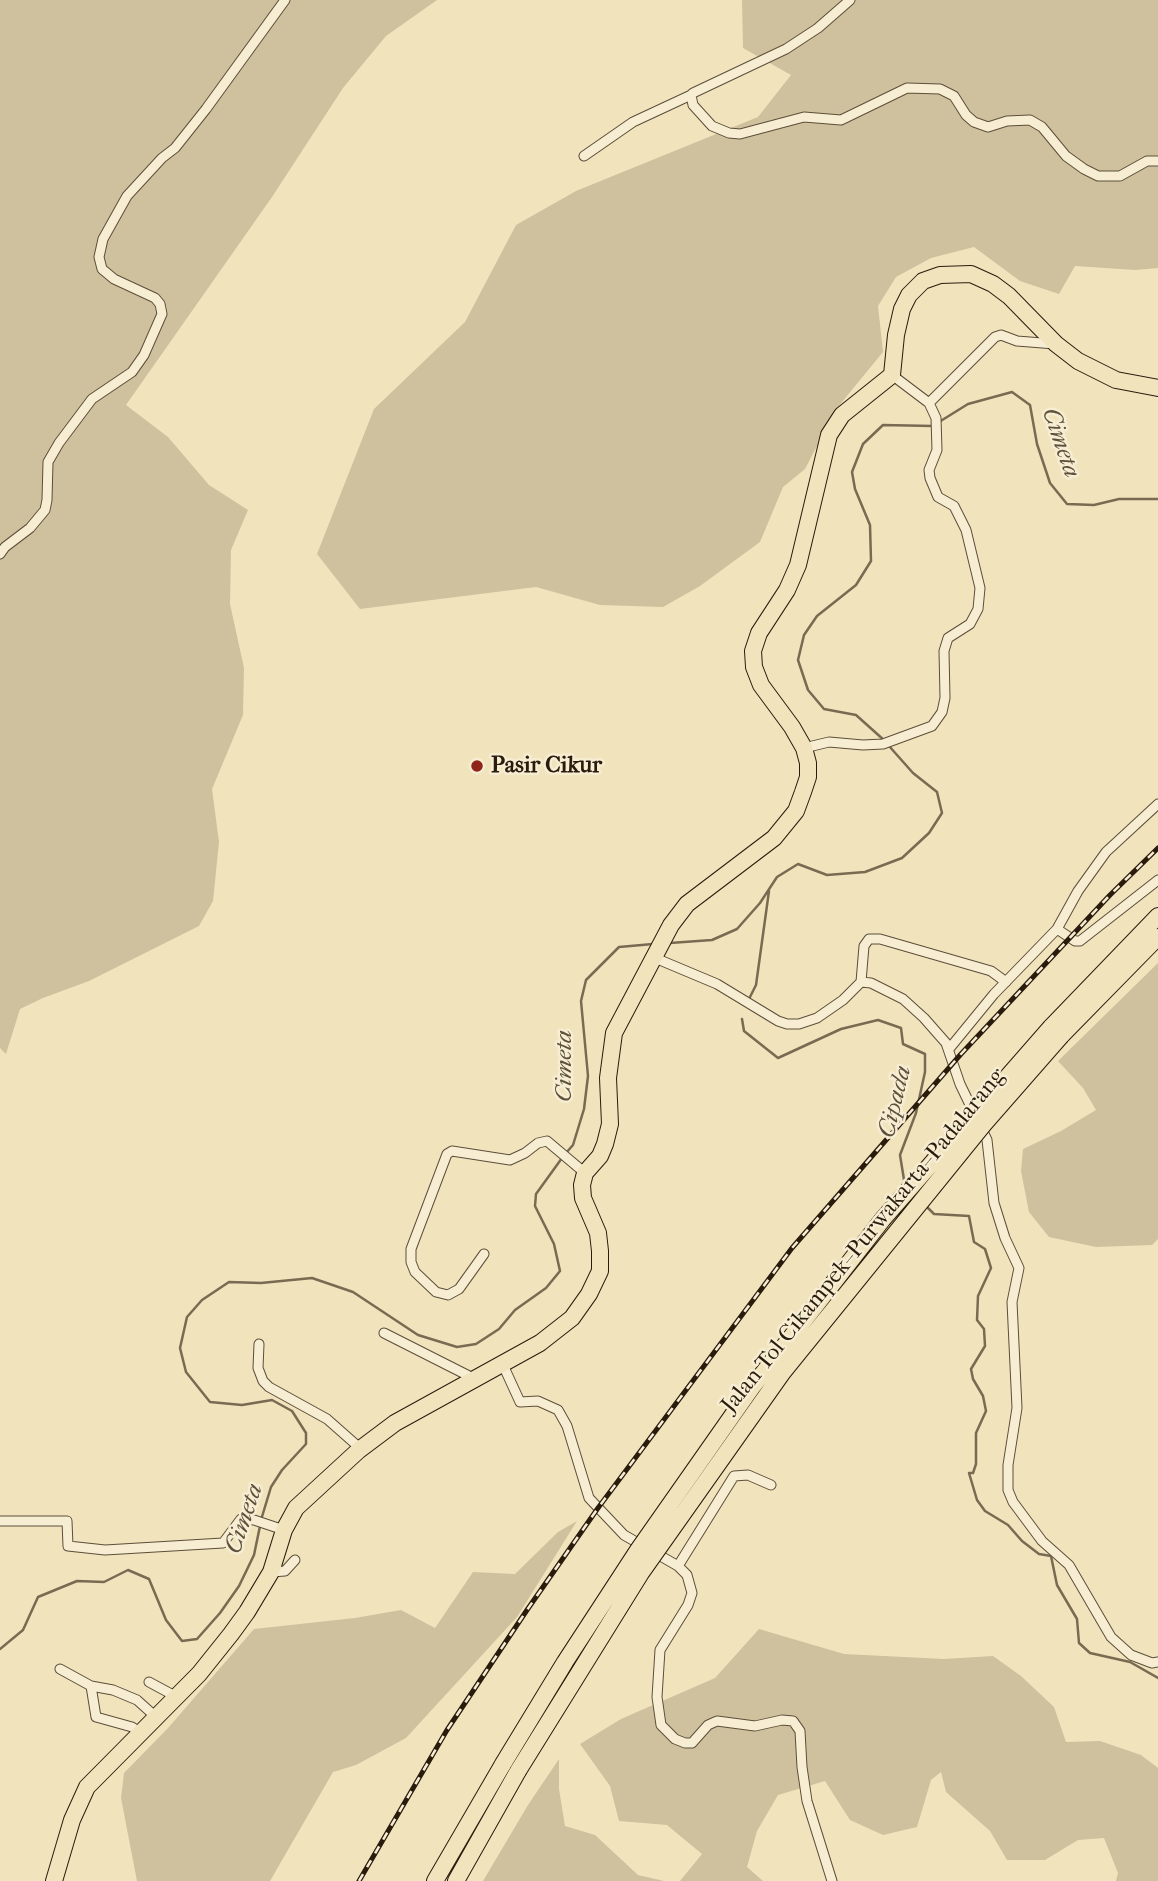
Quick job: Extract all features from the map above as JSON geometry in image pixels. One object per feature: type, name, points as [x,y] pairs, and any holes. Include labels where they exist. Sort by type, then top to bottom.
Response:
[{"type":"highway","points":[[54,1881],[72,1821],[88,1787],[199,1674],[231,1634],[271,1572],[284,1530],[296,1508],[361,1448],[395,1423],[540,1343],[572,1318],[589,1294],[597,1278],[600,1251],[598,1233],[583,1198],[580,1168],[600,1156],[606,1144],[610,1124],[608,1078],[614,1033],[671,925],[687,904],[774,838],[796,811],[808,777],[804,747],[761,685],[754,667],[753,651],[759,633],[788,590],[798,565],[829,435],[842,415],[892,375],[896,335],[902,309],[909,295],[923,281],[940,275],[971,274],[993,284],[1009,296],[1056,344],[1078,361],[1116,380],[1158,388]]},
{"type":"highway","name":"Jalan Tol Cikampek–Purwakarta–Padalarang","points":[[456,1881],[510,1768],[605,1598],[708,1448],[883,1219],[1056,1032],[1158,916]]},
{"type":"highway","name":"Jalan Tol Cikampek–Purwakarta–Padalarang","points":[[1056,1032],[1158,937]]},
{"type":"highway","name":"Jalan Tol Cikampek–Purwakarta–Padalarang","points":[[435,1881],[510,1768]]},
{"type":"street","points":[[0,554],[30,528],[44,510],[47,500],[48,463],[59,443],[92,399],[132,372],[144,355],[162,314],[160,304],[155,298],[114,278],[102,269],[99,257],[103,239],[127,197],[162,158],[175,148],[285,0]]},
{"type":"street","points":[[584,156],[633,122],[786,49],[818,28],[850,0]]},
{"type":"street","points":[[691,95],[693,105],[712,126],[740,134],[804,117],[841,120],[906,88],[940,89],[954,96],[974,122],[988,127],[1006,121],[1030,120],[1042,127],[1066,156],[1098,176],[1120,176],[1147,160],[1158,161]]},
{"type":"street","points":[[929,403],[995,337],[1001,335],[1017,341],[1056,344]]},
{"type":"street","points":[[804,747],[829,742],[863,746],[887,742],[932,726],[942,712],[945,698],[944,651],[948,638],[970,624],[978,609],[980,588],[965,530],[954,506],[938,497],[930,478],[929,470],[937,450],[936,418],[929,403],[892,375]]},
{"type":"street","points":[[949,1049],[1006,982],[1057,929],[1078,891],[1106,852],[1158,804]]},
{"type":"street","points":[[1057,929],[1075,941],[1080,941],[1158,880]]},
{"type":"street","points":[[657,954],[717,984],[778,1021],[799,1024],[826,1013],[860,982],[864,946],[869,939],[880,939],[991,971],[1006,982]]},
{"type":"street","points":[[860,982],[884,988],[903,999],[930,1024],[949,1049],[960,1084],[987,1140],[994,1203],[1005,1238],[1019,1268],[1012,1302],[1017,1408],[1008,1465],[1008,1490],[1013,1502],[1037,1535],[1069,1565],[1111,1637],[1130,1655],[1152,1663],[1158,1662]]},
{"type":"street","points":[[484,1254],[459,1289],[448,1295],[436,1292],[415,1272],[411,1262],[411,1249],[444,1158],[452,1151],[510,1160],[538,1143],[547,1141],[580,1168]]},
{"type":"street","points":[[384,1333],[475,1379]]},
{"type":"street","points":[[259,1344],[258,1368],[263,1381],[327,1419],[361,1448]]},
{"type":"street","points":[[503,1365],[520,1402],[538,1401],[558,1410],[567,1426],[589,1498],[624,1535],[678,1566],[687,1575],[692,1593],[688,1605],[660,1650],[657,1697],[661,1725],[667,1733],[685,1743],[692,1742],[708,1725],[717,1721],[755,1726],[782,1720],[793,1721],[800,1731],[807,1801],[832,1881]]},
{"type":"street","points":[[678,1566],[734,1476],[748,1475],[771,1485]]},
{"type":"street","points":[[0,1521],[67,1521],[68,1546],[105,1550],[223,1543],[241,1519],[266,1523],[284,1530]]},
{"type":"street","points":[[271,1572],[285,1571],[295,1560]]},
{"type":"street","points":[[60,1669],[91,1686],[113,1690],[137,1700],[157,1718]]},
{"type":"street","points":[[149,1682],[175,1696]]},
{"type":"street","points":[[91,1686],[93,1713],[97,1717],[132,1727],[141,1733]]},
{"type":"shaded area","points":[[0,0],[437,0],[386,36],[343,88],[272,197],[126,405],[168,437],[209,485],[248,510],[231,550],[230,604],[244,668],[243,715],[212,789],[219,842],[213,901],[199,926],[89,981],[20,1009],[6,1054],[0,1048]]},
{"type":"shaded area","points":[[742,0],[1158,0],[1158,268],[1135,270],[1075,266],[1059,294],[1020,281],[974,247],[931,258],[896,277],[878,306],[883,352],[837,408],[805,469],[783,487],[760,542],[700,586],[663,607],[600,605],[536,587],[360,609],[317,554],[374,409],[465,322],[516,225],[576,191],[758,117],[791,75],[743,48]]},
{"type":"shaded area","points":[[1158,963],[1158,1239],[1152,1245],[1096,1247],[1049,1237],[1029,1212],[1021,1171],[1023,1149],[1096,1110],[1083,1088],[1058,1061]]},
{"type":"shaded area","points":[[577,1521],[517,1617],[406,1738],[356,1765],[333,1772],[270,1881],[137,1881],[121,1798],[124,1773],[168,1728],[254,1629],[401,1610],[435,1628],[473,1572],[515,1574],[558,1532]]},
{"type":"shaded area","points":[[759,1629],[844,1654],[944,1659],[993,1656],[1021,1676],[1054,1707],[1066,1742],[1100,1741],[1141,1755],[1158,1768],[1158,1881],[1116,1881],[1118,1873],[1104,1838],[1078,1840],[1045,1860],[1007,1860],[990,1831],[946,1792],[941,1772],[931,1780],[917,1827],[883,1835],[850,1820],[825,1781],[778,1795],[757,1831],[747,1867],[763,1881],[680,1881],[702,1854],[667,1825],[619,1821],[610,1786],[580,1744],[621,1719],[715,1678]]},
{"type":"shaded area","points":[[559,1759],[559,1789],[565,1826],[595,1835],[638,1875],[664,1881],[483,1881]]},
{"type":"waterway","name":"Cimeta","points":[[939,422],[968,404],[1012,392],[1030,405],[1037,444],[1050,483],[1067,504],[1094,505],[1119,499],[1158,499]]},
{"type":"waterway","name":"Cimeta","points":[[885,741],[856,715],[824,709],[808,690],[798,660],[804,635],[817,616],[856,585],[871,561],[870,525],[855,489],[852,472],[863,444],[883,425],[933,426]]},
{"type":"waterway","name":"Cimeta","points":[[670,943],[712,940],[737,929],[760,903],[777,877],[798,864],[827,875],[865,872],[902,858],[929,833],[942,813],[937,792],[913,773],[889,746]]},
{"type":"waterway","name":"Cipada","points":[[750,997],[756,985],[769,891]]},
{"type":"waterway","name":"Cimeta","points":[[566,1153],[573,1145],[584,1109],[588,1076],[581,1001],[586,980],[619,947],[653,944]]},
{"type":"waterway","name":"Cipada","points":[[742,1019],[744,1031],[778,1058],[841,1029],[878,1020],[901,1028],[903,1044],[925,1054],[925,1072],[916,1113],[900,1155],[905,1186]]},
{"type":"waterway","name":"Cimeta","points":[[261,1520],[271,1487],[282,1470],[306,1444],[306,1433],[292,1411],[272,1400],[242,1405],[210,1402],[186,1372],[180,1348],[187,1317],[202,1300],[229,1282],[261,1283],[312,1278],[353,1292],[418,1335],[457,1347],[476,1344],[499,1329],[515,1310],[546,1288],[560,1271],[554,1244],[535,1206],[536,1194],[562,1158]]},
{"type":"waterway","name":"Cipada","points":[[925,1205],[934,1214],[969,1216],[974,1242],[985,1249],[991,1268],[978,1296],[977,1320],[984,1329],[985,1346],[971,1369],[973,1379],[983,1396],[986,1411],[976,1433],[976,1464],[973,1473],[969,1473],[977,1500],[985,1511],[1008,1525],[1022,1541],[1039,1554],[1051,1556],[1057,1585],[1077,1619],[1079,1643],[1090,1653],[1130,1662],[1158,1678]]},
{"type":"waterway","name":"Cimeta","points":[[0,1649],[23,1630],[38,1597],[77,1581],[104,1582],[128,1570],[149,1579],[166,1620],[182,1641],[197,1639],[239,1586],[254,1555],[260,1526]]},
{"type":"railway","points":[[359,1881],[447,1730],[527,1610],[598,1508],[792,1248],[961,1054],[1110,895],[1158,848]]},
{"type":"place","name":"Pasir Cikur","points":[[477,766]]}]
